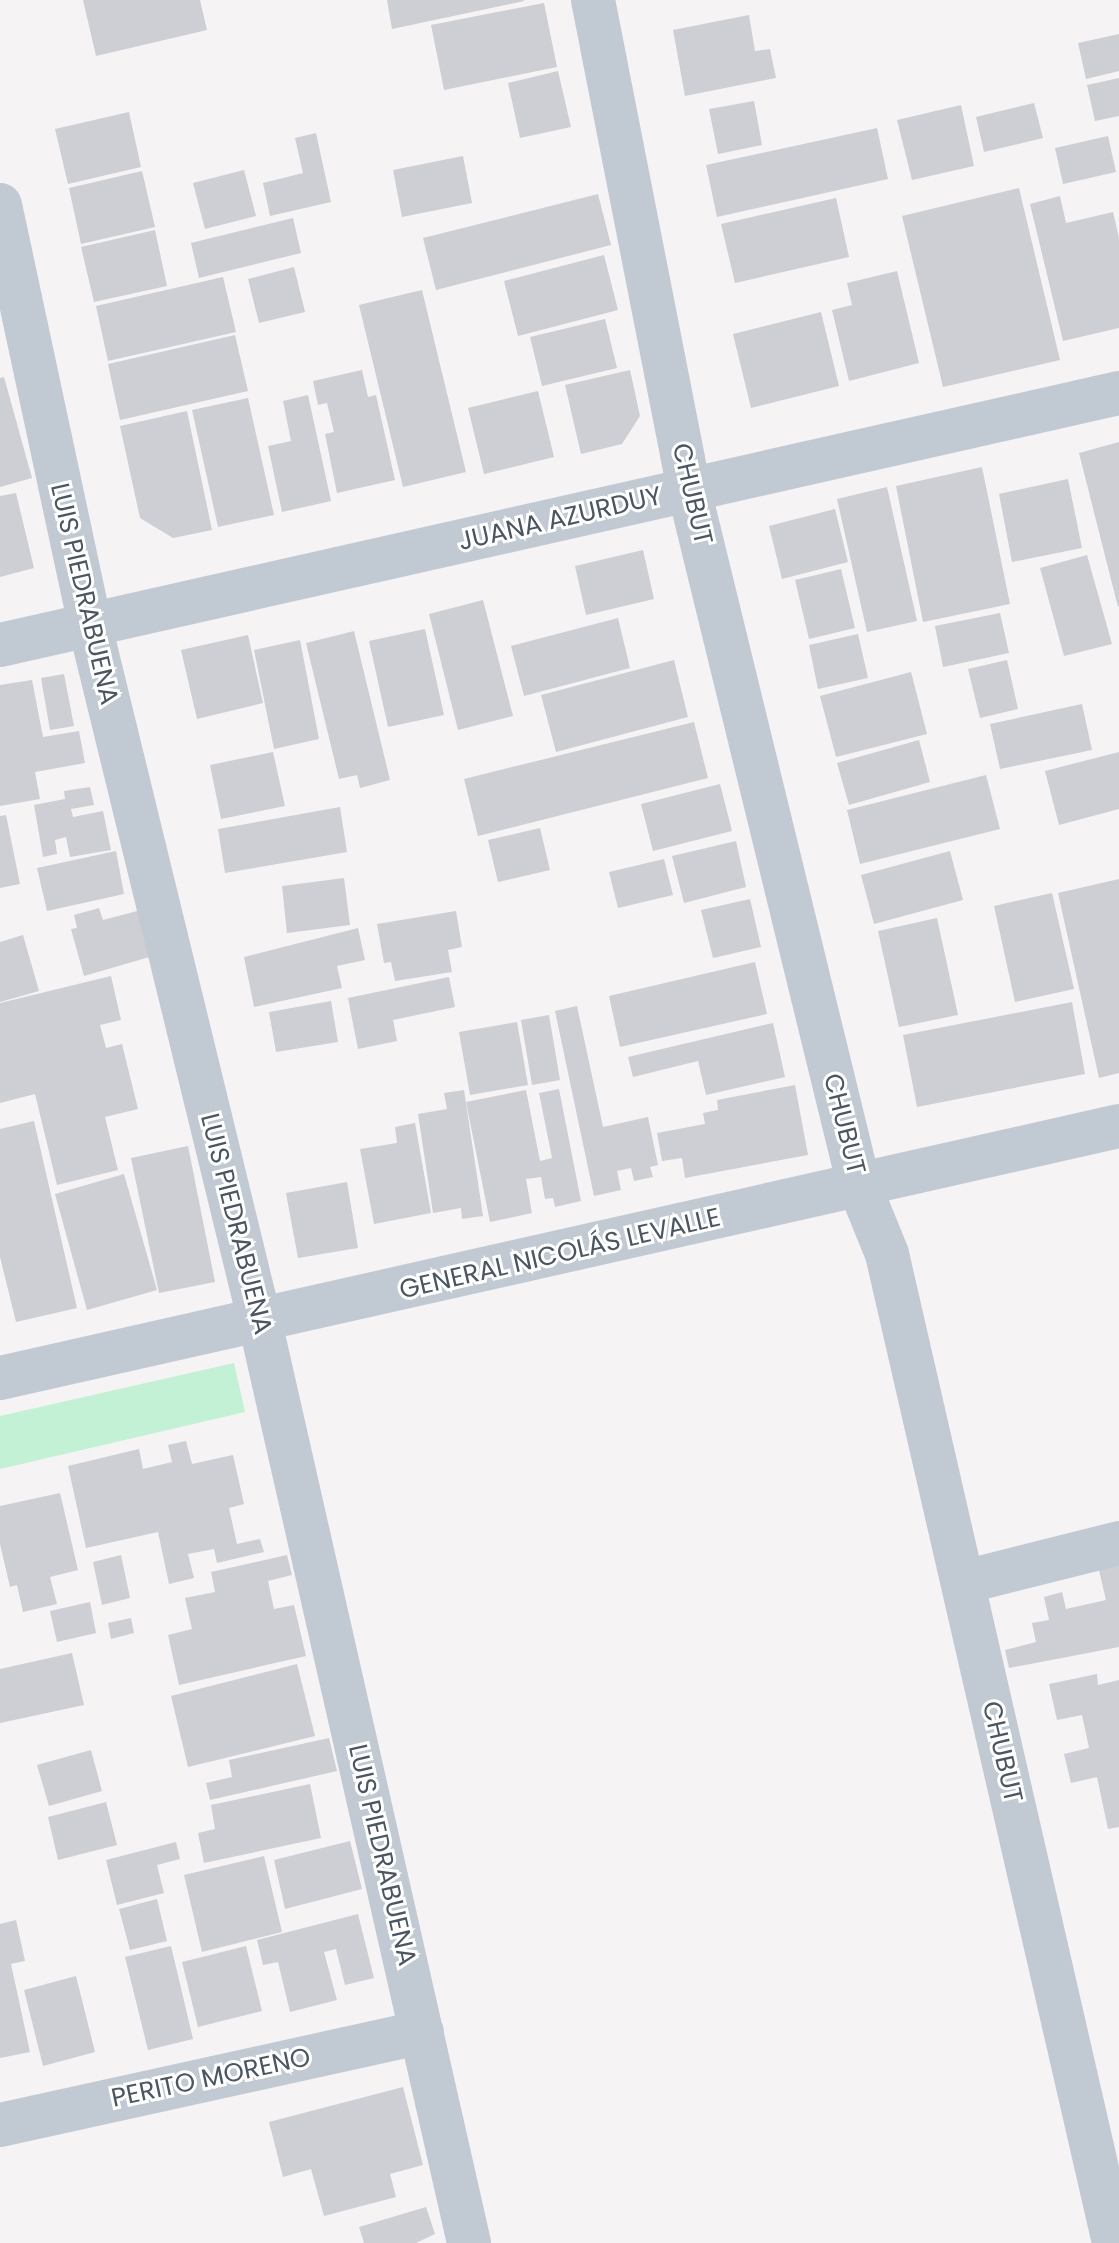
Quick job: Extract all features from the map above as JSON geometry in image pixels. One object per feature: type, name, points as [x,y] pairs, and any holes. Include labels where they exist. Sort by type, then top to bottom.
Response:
[{"type":"street","name":"CHUBUT","points":[[593,0],[689,490],[859,1185],[887,1254],[964,1582],[1102,2112],[1114,2243]]},
{"type":"street","name":"LUIS PIEDRABUENA","points":[[0,205],[90,626],[260,1322],[469,2243]]},
{"type":"street","name":"JUANA AZURDUY","points":[[0,645],[1119,393]]},
{"type":"street","name":"GENERAL NICOLÁS LEVALLE","points":[[0,1378],[260,1322],[1119,1126]]},
{"type":"street","points":[[964,1582],[1119,1543]]},
{"type":"street","name":"PERITO MORENO","points":[[0,2125],[422,2032]]},
{"type":"green space","points":[[234,1363],[245,1412],[0,1469],[0,1416]]},
{"type":"building","points":[[83,0],[200,0],[207,30],[96,56]]},
{"type":"building","points":[[387,0],[524,0],[524,1],[392,29]]},
{"type":"building","points":[[544,3],[557,67],[444,90],[431,25]]},
{"type":"building","points":[[749,15],[755,51],[770,49],[776,78],[685,96],[673,30]]},
{"type":"building","points":[[1119,34],[1119,71],[1086,79],[1078,43]]},
{"type":"building","points":[[558,71],[571,127],[520,138],[508,83]]},
{"type":"building","points":[[1119,78],[1119,116],[1095,121],[1087,85]]},
{"type":"building","points":[[754,101],[762,145],[718,154],[709,109]]},
{"type":"building","points":[[1034,103],[1043,138],[984,152],[976,117]]},
{"type":"building","points":[[961,105],[974,166],[912,180],[897,120]]},
{"type":"building","points":[[129,112],[141,167],[68,184],[55,129]]},
{"type":"building","points":[[877,128],[888,179],[717,217],[706,165]]},
{"type":"building","points":[[316,133],[331,202],[270,216],[263,183],[303,173],[295,138]]},
{"type":"building","points":[[1108,136],[1116,172],[1063,184],[1055,148]]},
{"type":"building","points":[[463,156],[472,203],[402,217],[393,170]]},
{"type":"building","points":[[244,170],[256,216],[205,229],[193,183]]},
{"type":"building","points":[[142,171],[155,227],[81,244],[69,188]]},
{"type":"building","points":[[1019,188],[1060,360],[943,387],[902,216]]},
{"type":"building","points":[[598,194],[611,245],[436,290],[423,238]]},
{"type":"building","points":[[1060,196],[1066,223],[1113,212],[1119,238],[1119,328],[1063,341],[1030,204]]},
{"type":"building","points":[[836,198],[849,257],[735,283],[721,224]]},
{"type":"building","points":[[293,218],[301,253],[199,278],[191,243]]},
{"type":"building","points":[[155,230],[167,286],[94,302],[81,247]]},
{"type":"building","points":[[604,255],[618,310],[518,336],[504,281]]},
{"type":"building","points":[[294,267],[305,312],[259,323],[248,279]]},
{"type":"building","points":[[897,271],[919,363],[849,381],[832,310],[852,305],[847,283]]},
{"type":"building","points":[[223,277],[236,332],[108,361],[96,306]]},
{"type":"building","points":[[422,290],[466,472],[403,487],[359,305]]},
{"type":"building","points":[[821,312],[839,386],[751,408],[733,334]]},
{"type":"building","points":[[605,319],[617,368],[542,386],[530,337]]},
{"type":"building","points":[[235,335],[248,391],[120,420],[108,364]]},
{"type":"building","points":[[362,370],[368,397],[376,395],[395,480],[337,493],[325,434],[334,432],[327,403],[318,405],[313,381]]},
{"type":"building","points":[[630,370],[640,416],[622,444],[581,454],[565,385]]},
{"type":"building","points":[[4,377],[32,478],[0,487],[0,378]]},
{"type":"building","points":[[538,391],[554,457],[484,474],[468,408]]},
{"type":"building","points":[[308,395],[331,501],[282,512],[268,446],[291,441],[283,401]]},
{"type":"building","points":[[248,398],[274,515],[218,527],[192,410]]},
{"type":"building","points":[[187,411],[212,530],[173,538],[140,518],[120,426]]},
{"type":"building","points":[[1119,442],[1119,606],[1118,607],[1079,453]]},
{"type":"building","points":[[982,467],[1010,604],[923,622],[896,486]]},
{"type":"building","points":[[1068,479],[1082,548],[1012,562],[999,494]]},
{"type":"building","points":[[887,487],[917,621],[867,632],[837,499]]},
{"type":"building","points":[[16,493],[34,568],[0,577],[0,496]]},
{"type":"building","points":[[835,509],[848,562],[782,579],[769,526]]},
{"type":"building","points":[[643,550],[654,599],[586,615],[575,566]]},
{"type":"building","points":[[1087,555],[1112,644],[1064,656],[1040,568]]},
{"type":"building","points":[[841,569],[855,628],[809,639],[795,580]]},
{"type":"building","points":[[483,600],[513,716],[458,730],[429,614]]},
{"type":"building","points":[[1000,613],[1009,653],[943,667],[935,626]]},
{"type":"building","points":[[618,618],[630,668],[524,696],[511,646]]},
{"type":"building","points":[[425,629],[444,715],[388,727],[369,641]]},
{"type":"building","points":[[354,631],[390,780],[360,788],[357,775],[339,779],[306,643]]},
{"type":"building","points":[[858,634],[868,678],[818,689],[809,645]]},
{"type":"building","points":[[248,635],[263,703],[197,719],[181,650]]},
{"type":"building","points":[[300,640],[319,739],[274,749],[254,650]]},
{"type":"building","points":[[674,660],[688,717],[556,752],[541,695]]},
{"type":"building","points":[[1007,660],[1018,709],[980,718],[968,669]]},
{"type":"building","points":[[911,672],[927,734],[836,757],[820,696]]},
{"type":"building","points":[[64,674],[74,726],[50,730],[41,678]]},
{"type":"building","points":[[32,680],[43,737],[79,731],[85,763],[35,772],[40,799],[0,806],[0,685]]},
{"type":"building","points":[[1082,704],[1092,750],[1000,769],[990,724]]},
{"type":"building","points":[[694,722],[708,778],[478,836],[464,779]]},
{"type":"building","points":[[919,740],[930,782],[849,805],[837,763]]},
{"type":"building","points":[[273,752],[285,806],[221,819],[210,765]]},
{"type":"building","points":[[1119,752],[1119,809],[1059,825],[1045,771]]},
{"type":"building","points":[[986,775],[1000,829],[860,864],[847,810]]},
{"type":"building","points":[[720,784],[732,831],[653,851],[641,804]]},
{"type":"building","points":[[90,787],[94,805],[71,809],[73,817],[103,811],[111,850],[70,857],[66,837],[55,840],[57,854],[43,857],[34,805],[65,799],[64,791]]},
{"type":"building","points":[[340,807],[347,852],[225,873],[218,829]]},
{"type":"building","points":[[6,815],[20,884],[0,888],[0,816]]},
{"type":"building","points":[[540,828],[550,870],[498,882],[488,840]]},
{"type":"building","points":[[736,841],[746,887],[684,903],[672,856]]},
{"type":"building","points":[[116,851],[124,894],[47,911],[37,868]]},
{"type":"building","points":[[950,851],[963,900],[874,924],[861,875]]},
{"type":"building","points":[[664,859],[673,895],[618,908],[609,872]]},
{"type":"building","points":[[344,878],[350,925],[287,933],[282,886]]},
{"type":"building","points":[[1119,879],[1119,1073],[1099,1078],[1058,893]]},
{"type":"building","points":[[1052,893],[1074,989],[1015,1002],[994,906]]},
{"type":"building","points":[[750,899],[761,947],[713,958],[701,910]]},
{"type":"building","points":[[99,908],[103,920],[141,910],[153,956],[84,976],[71,929],[77,928],[74,915]]},
{"type":"building","points":[[456,911],[462,947],[448,950],[452,972],[395,981],[391,962],[384,963],[377,924]]},
{"type":"building","points":[[937,918],[958,1015],[899,1027],[878,931]]},
{"type":"building","points":[[358,928],[365,960],[337,966],[342,988],[254,1007],[244,957]]},
{"type":"building","points":[[23,935],[39,991],[0,1002],[0,942]]},
{"type":"building","points":[[755,962],[767,1014],[620,1047],[609,996]]},
{"type":"building","points":[[111,976],[121,1020],[100,1025],[106,1048],[122,1044],[138,1109],[105,1117],[118,1170],[57,1185],[35,1094],[0,1103],[0,1003]]},
{"type":"building","points":[[449,977],[455,1007],[393,1020],[397,1041],[358,1049],[348,998]]},
{"type":"building","points":[[331,1001],[338,1042],[276,1052],[269,1012]]},
{"type":"building","points":[[1072,1002],[1085,1074],[917,1107],[903,1035]]},
{"type":"building","points":[[577,1006],[603,1127],[648,1117],[658,1165],[650,1167],[653,1177],[634,1181],[631,1168],[617,1171],[621,1190],[594,1196],[555,1011]]},
{"type":"building","points":[[549,1015],[560,1080],[532,1085],[521,1020]]},
{"type":"building","points":[[517,1022],[528,1085],[470,1095],[459,1032]]},
{"type":"building","points":[[773,1023],[785,1077],[706,1095],[698,1061],[633,1077],[628,1057]]},
{"type":"building","points":[[795,1085],[808,1155],[685,1178],[682,1158],[662,1161],[657,1133],[705,1124],[703,1113],[718,1110],[717,1100]]},
{"type":"building","points":[[559,1089],[581,1201],[555,1207],[553,1198],[545,1199],[541,1177],[526,1179],[532,1213],[490,1222],[466,1102],[526,1090],[540,1161],[552,1158],[539,1093]]},
{"type":"building","points":[[464,1090],[483,1216],[462,1219],[461,1208],[433,1213],[418,1114],[447,1109],[444,1093]]},
{"type":"building","points":[[34,1121],[77,1308],[16,1322],[0,1257],[0,1129]]},
{"type":"building","points":[[415,1123],[431,1213],[374,1224],[360,1149],[397,1143],[395,1127]]},
{"type":"building","points":[[188,1146],[215,1282],[159,1293],[131,1158]]},
{"type":"building","points":[[124,1174],[157,1290],[87,1310],[55,1194]]},
{"type":"building","points":[[347,1182],[358,1248],[298,1258],[286,1193]]},
{"type":"building","points":[[186,1441],[192,1464],[233,1455],[244,1504],[229,1508],[237,1544],[260,1539],[264,1552],[217,1563],[214,1549],[188,1554],[194,1578],[169,1584],[158,1532],[86,1548],[68,1466],[139,1449],[143,1469],[172,1462],[168,1445]]},
{"type":"building","points":[[60,1493],[78,1570],[50,1577],[57,1604],[23,1612],[17,1585],[10,1587],[0,1544],[0,1506]]},
{"type":"building","points":[[121,1555],[130,1598],[102,1605],[93,1562]]},
{"type":"building","points":[[287,1555],[292,1575],[268,1581],[274,1609],[294,1605],[306,1656],[179,1685],[168,1635],[192,1629],[185,1598],[215,1592],[211,1572]]},
{"type":"building","points":[[1119,1562],[1119,1647],[1009,1668],[1005,1650],[1036,1642],[1032,1623],[1049,1620],[1044,1597],[1062,1592],[1066,1609],[1106,1600],[1098,1566]]},
{"type":"building","points":[[90,1602],[96,1633],[57,1642],[50,1611]]},
{"type":"building","points":[[131,1618],[134,1633],[111,1639],[108,1623]]},
{"type":"building","points":[[72,1653],[84,1705],[0,1723],[0,1669]]},
{"type":"building","points":[[297,1664],[315,1736],[188,1767],[171,1696]]},
{"type":"building","points":[[1097,1674],[1098,1685],[1119,1680],[1119,1827],[1108,1829],[1097,1777],[1071,1783],[1064,1754],[1089,1748],[1082,1715],[1057,1720],[1049,1684]]},
{"type":"building","points":[[329,1738],[337,1771],[210,1800],[206,1783],[232,1777],[229,1760]]},
{"type":"building","points":[[91,1750],[102,1791],[49,1806],[37,1765]]},
{"type":"building","points":[[310,1784],[321,1838],[204,1863],[198,1833],[215,1829],[211,1805]]},
{"type":"building","points":[[106,1802],[117,1845],[58,1860],[48,1817]]},
{"type":"building","points":[[350,1841],[362,1889],[285,1909],[274,1860]]},
{"type":"building","points":[[176,1842],[180,1859],[157,1865],[164,1893],[117,1905],[106,1860]]},
{"type":"building","points":[[264,1856],[282,1932],[202,1952],[184,1875]]},
{"type":"building","points":[[157,1899],[167,1941],[130,1950],[119,1909]]},
{"type":"building","points":[[358,1914],[374,1978],[345,1985],[336,1949],[324,1952],[337,2000],[290,2012],[278,1962],[263,1965],[257,1940]]},
{"type":"building","points":[[16,1920],[25,1961],[11,1964],[30,2052],[0,2058],[0,1924]]},
{"type":"building","points":[[171,1946],[193,2039],[148,2050],[125,1957]]},
{"type":"building","points":[[246,1946],[262,2011],[198,2027],[182,1962]]},
{"type":"building","points":[[76,1976],[95,2052],[43,2066],[24,1990]]},
{"type":"building","points":[[403,2087],[423,2165],[390,2174],[396,2197],[324,2216],[311,2169],[283,2177],[269,2122]]},
{"type":"building","points":[[426,2207],[435,2234],[416,2243],[364,2243],[359,2227]]}]
